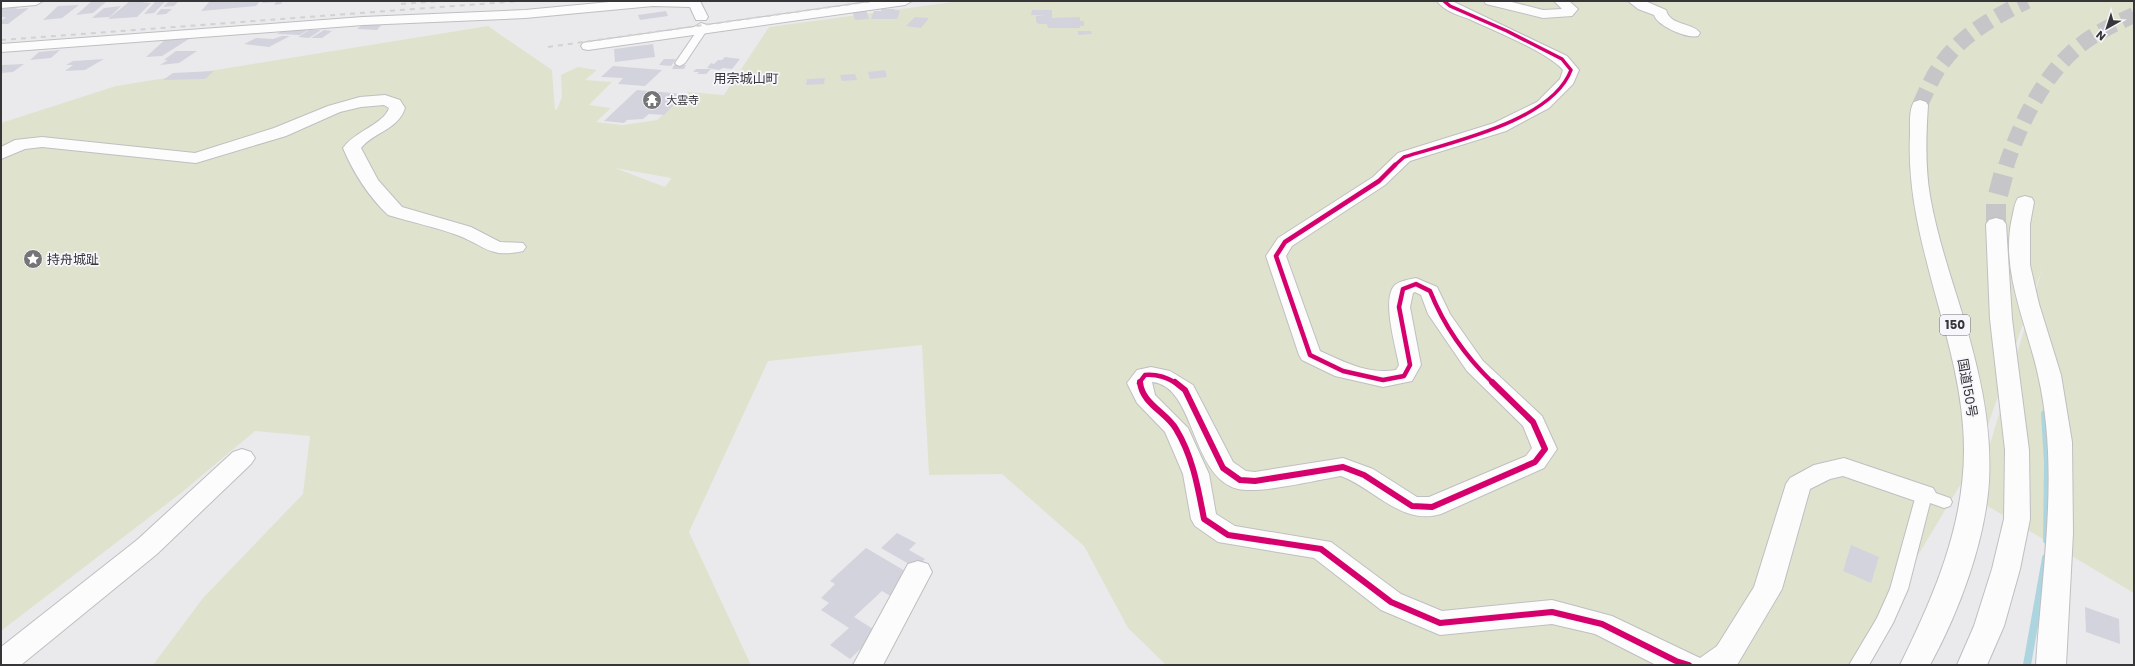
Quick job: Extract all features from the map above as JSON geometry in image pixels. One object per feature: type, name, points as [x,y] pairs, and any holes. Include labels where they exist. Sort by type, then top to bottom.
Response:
[{"type":"main road","points":[[1,4],[36,1]]},
{"type":"main road","points":[[588,46],[701,25],[905,1]]},
{"type":"main road","points":[[1444,1],[1450,6],[1507,31],[1562,59],[1571,70],[1567,81],[1543,105],[1500,127],[1404,157],[1379,181],[1285,242],[1276,256],[1310,355],[1343,372],[1383,380],[1404,376],[1410,365],[1398,307],[1403,289],[1416,284],[1430,291],[1439,314],[1475,366],[1533,422],[1546,449],[1535,462],[1432,507],[1412,506],[1364,474],[1343,467],[1255,481],[1240,480],[1223,468],[1185,390],[1176,382],[1156,373],[1145,375],[1139,383],[1145,398],[1176,428],[1196,474],[1204,519],[1228,535],[1321,549],[1391,602],[1440,623],[1552,612],[1602,624],[1676,661],[1689,665]]},
{"type":"main road","points":[[1491,1],[1543,14],[1567,13],[1571,9],[1561,1]]},
{"type":"main road","points":[[1635,1],[1661,13],[1661,17],[1669,23],[1693,34]]},
{"type":"main road","points":[[1,48],[363,21],[525,14],[653,2],[695,3],[701,25]]},
{"type":"main road","points":[[1,154],[21,144],[42,142],[196,158],[280,132],[340,107],[360,102],[385,100],[394,103],[397,108],[393,119],[357,139],[352,148],[355,158],[387,204],[395,211],[464,231],[497,248],[516,247]]},
{"type":"main road","name":"国道150号","points":[[1914,665],[1924,649],[1947,593],[1962,547],[1974,498],[1977,457],[1974,412],[1966,368],[1922,208],[1918,169],[1920,105]]},
{"type":"main road","points":[[2025,202],[2019,223],[2018,242],[2020,261],[2028,306],[2047,363],[2055,396],[2060,454],[2060,548],[2051,665]]},
{"type":"main road","points":[[1972,665],[1989,626],[2006,569],[2017,519],[2017,450],[2001,319],[1996,224]]},
{"type":"main road","points":[[1,664],[147,547],[242,458]]},
{"type":"main road","points":[[1712,665],[1728,655],[1768,589],[1799,484],[1823,470],[1844,467],[1934,498]]},
{"type":"main road","points":[[868,665],[918,572]]},
{"type":"lane","points":[[680,63],[701,25]]},
{"type":"lane","points":[[1859,665],[1882,629],[1903,578],[1917,517],[1934,498]]},
{"type":"green space","points":[[960,1],[2134,1],[2134,593],[1974,498],[2043,266],[1977,457],[1852,665],[1166,665],[1128,628],[1084,546],[1002,474],[929,475],[922,345],[768,361],[689,532],[751,665],[153,665],[203,598],[303,494],[310,436],[255,431],[181,493],[1,631],[1,123],[116,86],[488,26],[552,70],[555,110],[557,109],[562,97],[561,75],[578,67],[597,70],[585,80],[612,82],[589,105],[611,108],[596,122],[623,125],[657,120],[688,92],[724,95],[769,27]],"holes":[[[615,168],[671,178],[665,187]]]},
{"type":"building","points":[[92,1],[107,1],[93,13],[76,15]]},
{"type":"building","points":[[130,1],[151,3],[137,17],[108,19]]},
{"type":"building","points":[[156,1],[166,1],[154,13],[144,14]]},
{"type":"building","points":[[169,1],[179,1],[174,6],[163,7]]},
{"type":"building","points":[[210,1],[260,1],[256,6],[201,11]]},
{"type":"building","points":[[264,1],[283,1],[281,4],[274,5],[276,2],[262,3]]},
{"type":"building","points":[[21,5],[16,9],[29,8],[8,24],[1,24],[1,21],[6,17],[1,17],[1,9],[5,6]]},
{"type":"building","points":[[79,5],[62,18],[43,20],[58,6]]},
{"type":"building","points":[[121,6],[110,17],[92,18],[104,8]]},
{"type":"building","points":[[161,9],[172,9],[166,14],[156,15]]},
{"type":"building","points":[[881,9],[893,9],[900,11],[897,19],[871,19],[874,11],[881,11]]},
{"type":"building","points":[[866,10],[869,19],[855,20],[852,11]]},
{"type":"building","points":[[1032,10],[1052,10],[1052,18],[1080,17],[1080,21],[1084,21],[1084,26],[1080,26],[1080,28],[1048,28],[1047,24],[1039,24],[1036,22],[1036,16],[1045,15],[1031,15]]},
{"type":"building","points":[[666,11],[668,16],[640,20],[638,15]]},
{"type":"building","points":[[915,17],[929,18],[921,28],[906,26]]},
{"type":"building","points":[[383,23],[377,30],[357,29],[362,25]]},
{"type":"building","points":[[309,29],[300,35],[277,34],[284,30]]},
{"type":"building","points":[[309,30],[321,30],[309,38],[298,37]]},
{"type":"building","points":[[324,30],[332,31],[322,38],[311,38]]},
{"type":"building","points":[[1078,31],[1091,31],[1092,34],[1078,35]]},
{"type":"building","points":[[282,36],[290,36],[269,47],[244,44],[256,38],[273,39]]},
{"type":"building","points":[[192,37],[162,56],[146,57],[167,38]]},
{"type":"building","points":[[653,44],[655,57],[615,62],[614,49]]},
{"type":"building","points":[[60,50],[51,58],[30,60],[39,52]]},
{"type":"building","points":[[176,51],[197,51],[179,63],[160,65],[168,60],[164,60]]},
{"type":"building","points":[[725,57],[740,59],[732,69],[723,68],[719,70],[707,68],[711,63],[714,64],[718,60],[722,60]]},
{"type":"building","points":[[104,59],[85,70],[65,71],[73,65],[66,65],[73,61]]},
{"type":"building","points":[[664,59],[676,59],[671,66],[659,65]]},
{"type":"building","points":[[24,64],[13,72],[1,73],[1,65]]},
{"type":"building","points":[[674,65],[686,65],[684,69],[672,69]]},
{"type":"building","points":[[613,66],[662,70],[645,86],[618,84],[623,78],[601,77]]},
{"type":"building","points":[[696,69],[711,69],[706,74],[697,74],[699,72],[693,72]]},
{"type":"building","points":[[885,70],[887,77],[870,79],[868,72]]},
{"type":"building","points":[[214,71],[205,79],[163,80],[173,73]]},
{"type":"building","points":[[855,74],[857,80],[842,81],[840,75]]},
{"type":"building","points":[[825,78],[824,84],[806,85],[807,79]]},
{"type":"building","points":[[637,90],[685,94],[664,115],[649,114],[643,119],[627,120],[624,123],[604,121]]},
{"type":"building","points":[[897,533],[916,543],[909,550],[925,559],[916,568],[881,548]]},
{"type":"building","points":[[1851,545],[1879,557],[1871,583],[1843,571]]},
{"type":"building","points":[[866,548],[912,575],[892,597],[882,591],[854,617],[878,632],[850,659],[830,645],[849,628],[821,610],[829,603],[821,598],[835,584],[830,581]]},
{"type":"building","points":[[2085,607],[2119,619],[2120,644],[2086,632]]},
{"type":"waterway","points":[[2045,414],[2048,463],[2047,540]]},
{"type":"waterway","points":[[2027,665],[2046,558]]},
{"type":"tunnel","points":[[1920,105],[1939,67],[1961,42],[1992,19],[2027,1]]},
{"type":"tunnel","points":[[2006,166],[2017,136],[2040,91],[2060,65],[2071,53],[2093,36],[2134,15]]},
{"type":"tunnel","points":[[1996,224],[1996,202],[2006,165]]},
{"type":"railway","points":[[401,4],[439,1]]},
{"type":"railway","points":[[1,40],[521,1]]},
{"type":"railway","points":[[548,47],[873,1]]},
{"type":"cycle path","points":[[1444,1],[1450,6],[1507,31],[1562,59],[1571,70],[1567,81],[1543,105],[1500,127],[1404,157],[1379,181],[1285,242],[1276,256],[1310,355],[1343,371],[1383,380],[1404,376],[1410,365],[1399,307],[1403,289],[1416,284],[1430,291],[1439,314],[1475,366],[1533,422],[1545,449],[1535,462],[1432,507],[1412,506],[1364,475],[1343,467],[1255,481],[1240,480],[1223,468],[1185,390],[1171,380],[1156,375],[1145,375],[1139,383],[1145,398],[1176,428],[1196,474],[1204,519],[1228,535],[1321,549],[1391,602],[1440,623],[1552,612],[1602,624],[1676,661],[1689,665]]},
{"type":"place","name":"大雲寺","points":[[652,100]]},
{"type":"place","name":"持舟城趾","points":[[33,259]]},
{"type":"district","name":"用宗城山町","points":[[746,78]]}]
